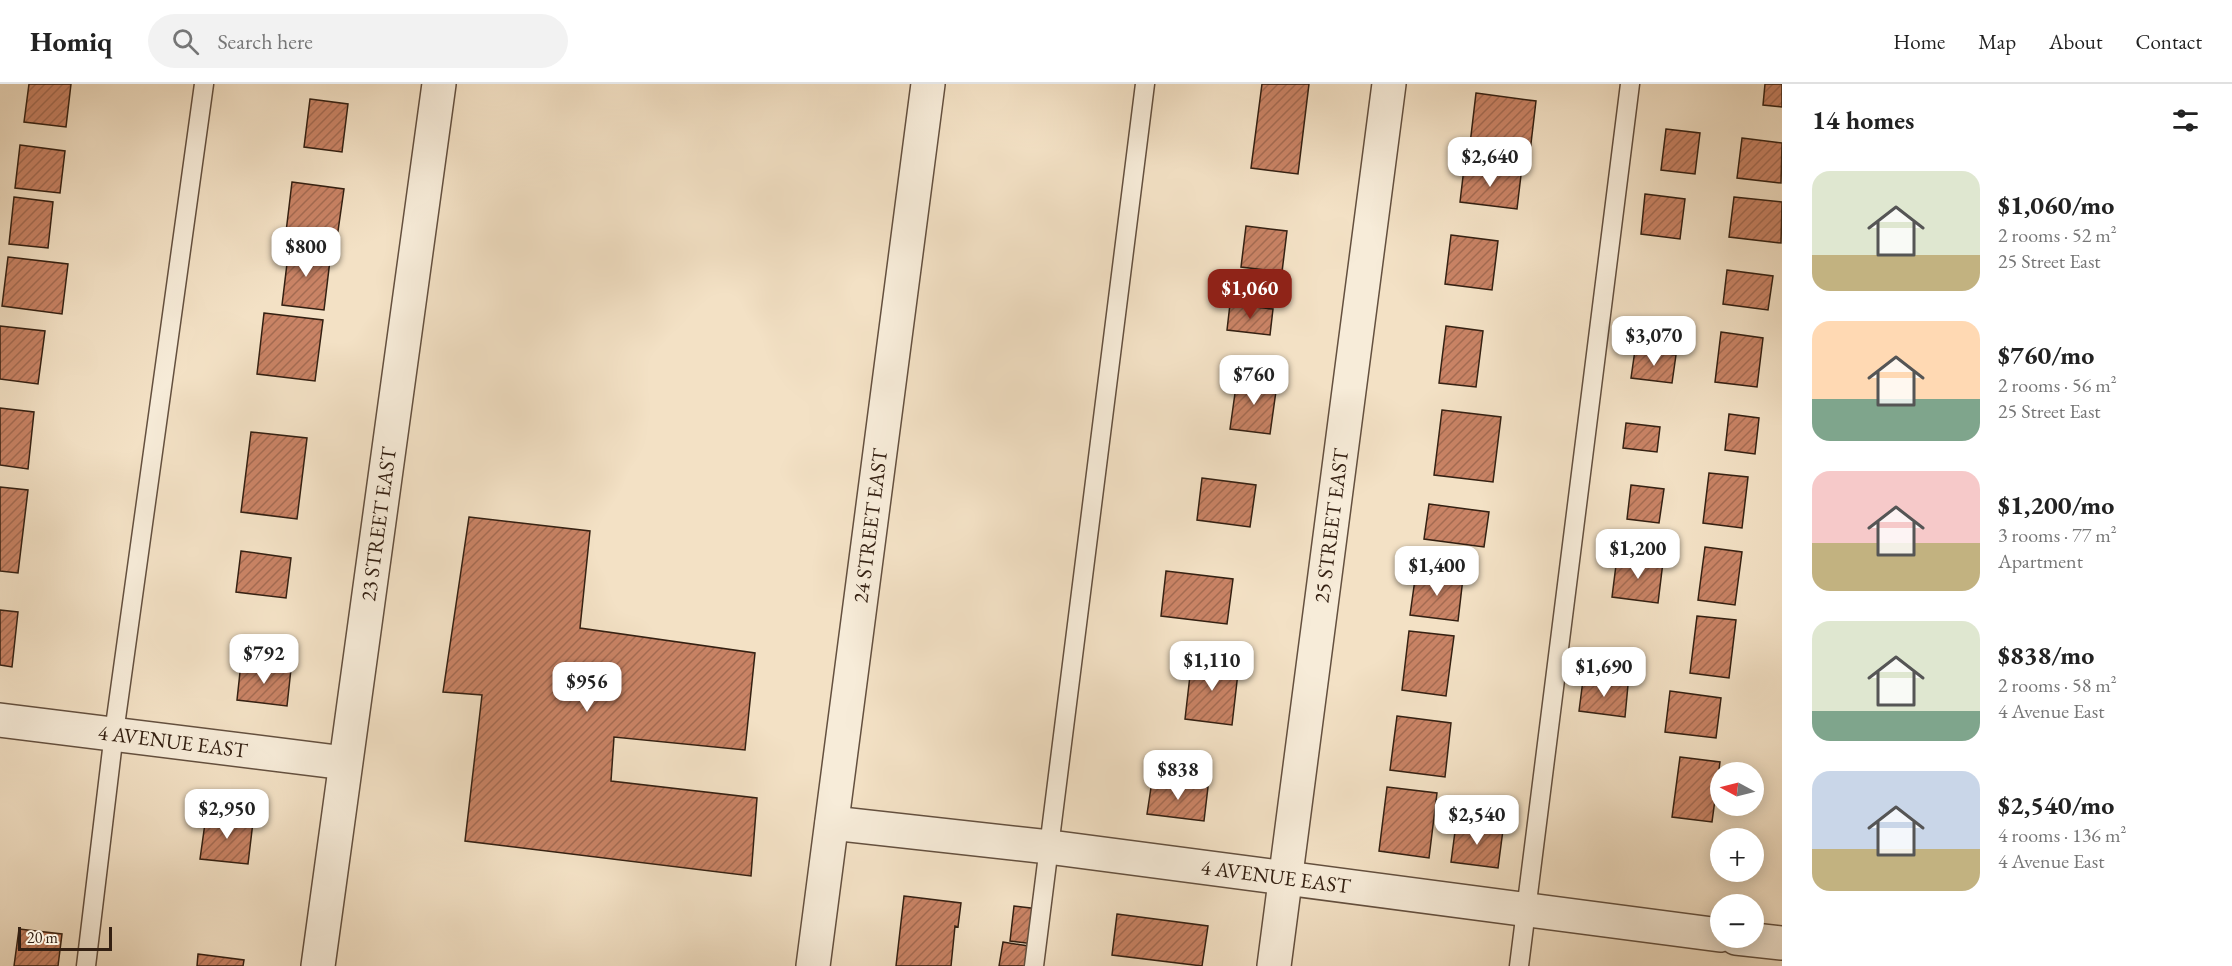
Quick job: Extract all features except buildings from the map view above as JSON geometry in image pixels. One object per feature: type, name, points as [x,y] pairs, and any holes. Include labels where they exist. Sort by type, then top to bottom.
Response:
[{"type":"street","name":"23 STREET EAST","points":[[318,966],[439,84]]},
{"type":"street","name":"24 STREET EAST","points":[[813,966],[928,84]]},
{"type":"street","name":"25 STREET EAST","points":[[1274,966],[1389,84]]},
{"type":"street","name":"4 AVENUE EAST","points":[[0,720],[345,763]]},
{"type":"street","name":"4 AVENUE EAST","points":[[832,823],[1050,847],[1710,934]]},
{"type":"street","points":[[1764,942],[1782,944]]},
{"type":"lane","points":[[86,966],[114,733],[204,84]]},
{"type":"lane","points":[[1034,966],[1145,84]]},
{"type":"lane","points":[[1519,966],[1630,84]]}]
